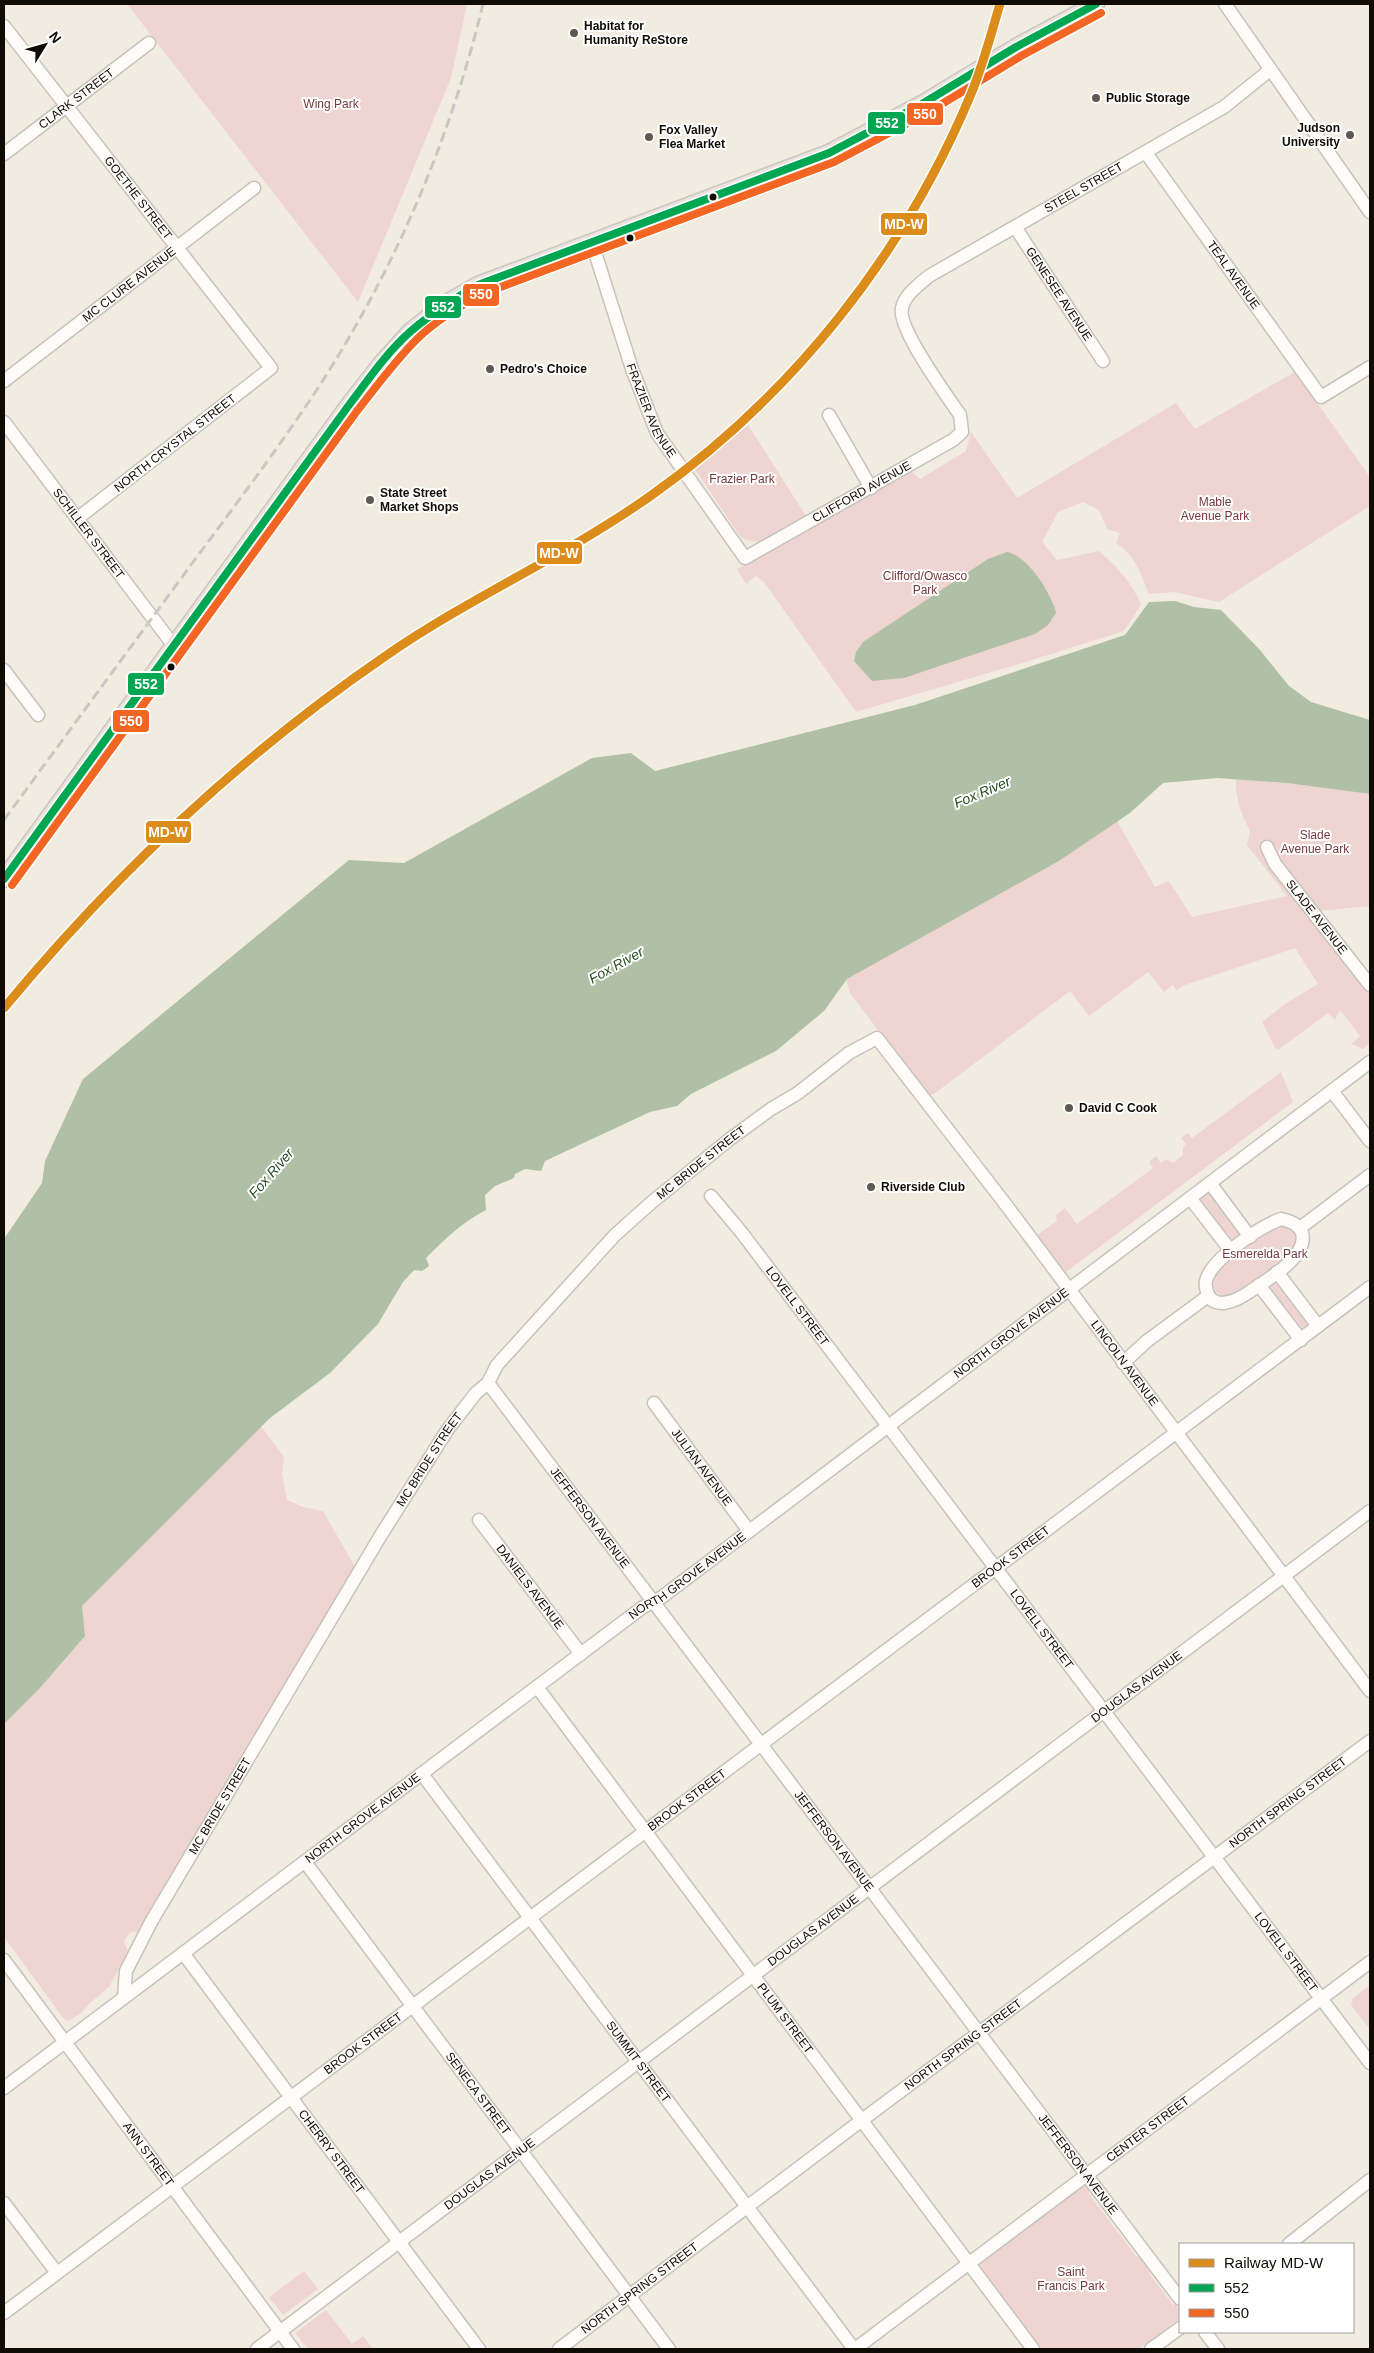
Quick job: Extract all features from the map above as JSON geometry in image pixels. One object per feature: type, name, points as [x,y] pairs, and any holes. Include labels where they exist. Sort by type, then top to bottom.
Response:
[{"type":"main road","points":[[4,879],[349,405],[381,364],[410,332],[445,304],[478,285],[518,268],[592,243],[829,153],[922,104],[1016,47],[1096,4]]},
{"type":"street","points":[[1225,4],[1370,212]]},
{"type":"street","name":"GOETHE STREET","points":[[4,26],[271,368]]},
{"type":"street","name":"CLARK STREET","points":[[4,154],[149,43]]},
{"type":"street","name":"STEEL STREET","points":[[960,415],[905,329],[902,308],[906,297],[929,276],[1224,107],[1270,70]]},
{"type":"street","name":"TEAL AVENUE","points":[[1146,153],[1321,397],[1370,367]]},
{"type":"street","name":"MC CLURE AVENUE","points":[[4,382],[254,188]]},
{"type":"street","name":"GENESEE AVENUE","points":[[1015,227],[1104,361]]},
{"type":"street","name":"FRAZIER AVENUE","points":[[592,243],[632,369],[657,433],[745,558]]},
{"type":"street","name":"NORTH CRYSTAL STREET","points":[[78,518],[271,368]]},
{"type":"street","points":[[829,415],[871,488]]},
{"type":"street","name":"CLIFFORD AVENUE","points":[[745,558],[958,437],[962,432],[960,415]]},
{"type":"street","name":"SCHILLER STREET","points":[[4,422],[174,646]]},
{"type":"street","points":[[4,670],[38,715]]},
{"type":"street","name":"SLADE AVENUE","points":[[1267,847],[1275,864],[1370,985]]},
{"type":"street","name":"LINCOLN AVENUE","points":[[877,1038],[1370,1691]]},
{"type":"street","name":"MC BRIDE STREET","points":[[124,1997],[126,1971],[151,1922],[381,1535],[448,1429],[476,1393],[488,1383],[497,1365],[615,1236],[652,1202],[730,1139],[771,1109],[798,1093],[850,1053],[877,1038]]},
{"type":"street","name":"NORTH GROVE AVENUE","points":[[4,2088],[643,1607],[653,1603],[749,1531],[1370,1062]]},
{"type":"street","points":[[1332,1091],[1370,1141]]},
{"type":"street","points":[[1300,1228],[1370,1175]]},
{"type":"street","points":[[1210,1183],[1250,1237]]},
{"type":"street","name":"LOVELL STREET","points":[[711,1196],[742,1232],[1370,2063]]},
{"type":"street","points":[[1190,1198],[1231,1251]]},
{"type":"street","points":[[1281,1220],[1295,1223],[1300,1228],[1303,1238],[1301,1249],[1294,1258],[1277,1272],[1242,1297],[1229,1302],[1218,1303],[1208,1296],[1206,1280],[1212,1269],[1231,1251],[1266,1226],[1281,1220]]},
{"type":"street","points":[[1277,1272],[1318,1326]]},
{"type":"street","points":[[1259,1285],[1300,1340]]},
{"type":"street","name":"BROOK STREET","points":[[4,2313],[1370,1286]]},
{"type":"street","points":[[1123,1363],[1147,1341],[1208,1296]]},
{"type":"street","name":"JEFFERSON AVENUE","points":[[488,1383],[1179,2298]]},
{"type":"street","name":"JULIAN AVENUE","points":[[654,1403],[749,1531]]},
{"type":"street","name":"DOUGLAS AVENUE","points":[[257,2349],[1370,1511]]},
{"type":"street","name":"DANIELS AVENUE","points":[[479,1520],[581,1654]]},
{"type":"street","name":"PLUM STREET","points":[[538,1687],[1033,2349]]},
{"type":"street","name":"NORTH SPRING STREET","points":[[559,2349],[1370,1741]]},
{"type":"street","name":"SUMMIT STREET","points":[[422,1774],[854,2349]]},
{"type":"street","name":"SENECA STREET","points":[[304,1862],[669,2349]]},
{"type":"street","name":"CHERRY STREET","points":[[183,1953],[479,2349]]},
{"type":"street","name":"ANN STREET","points":[[4,1960],[293,2349]]},
{"type":"street","name":"CENTER STREET","points":[[854,2349],[1370,1962]]},
{"type":"street","points":[[1290,2243],[1370,2180]]},
{"type":"street","points":[[4,2202],[58,2273]]},
{"type":"street","points":[[1151,2349],[1179,2329]]},
{"type":"street","points":[[1206,2333],[1218,2349]]},
{"type":"green space","name":"Wing Park","points":[[127,4],[467,4],[451,78],[358,302]]},
{"type":"green space","name":"Clifford/Owasco Park","points":[[1295,372],[1370,477],[1370,506],[1219,602],[1174,592],[1149,594],[1133,560],[1116,543],[1120,533],[1107,529],[1099,510],[1083,502],[1058,512],[1042,542],[1057,560],[1099,551],[1118,569],[1129,582],[1141,605],[1124,631],[856,712],[764,582],[756,576],[746,584],[737,569],[912,472],[920,479],[966,451],[971,432],[1017,498],[1176,403],[1195,429]]},
{"type":"green space","name":"Frazier Park","points":[[748,425],[808,519],[759,542],[746,540],[740,536],[694,468]]},
{"type":"green space","name":"Slade Avenue Park","points":[[1236,779],[1287,783],[1370,794],[1370,906],[1307,912],[1370,995],[1370,1043],[1363,1049],[1351,1044],[1360,1036],[1340,1010],[1335,1020],[1328,1013],[1278,1050],[1275,1048],[1262,1022],[1285,1004],[1318,984],[1295,948],[1185,985],[1176,990],[1173,985],[1164,992],[1148,972],[1089,1016],[1070,991],[934,1094],[928,1096],[850,993],[846,979],[1059,861],[1117,821],[1155,887],[1169,881],[1192,917],[1287,896],[1247,845],[1250,831],[1239,806],[1236,793]]},
{"type":"green space","points":[[1281,1072],[1293,1102],[1066,1272],[1037,1235],[1057,1221],[1056,1215],[1065,1208],[1077,1224],[1153,1168],[1149,1162],[1156,1156],[1161,1163],[1166,1159],[1173,1163],[1183,1155],[1183,1147],[1186,1144],[1181,1138],[1188,1133],[1192,1138]]},
{"type":"green space","points":[[1211,1192],[1242,1233],[1233,1242],[1230,1241],[1201,1201],[1201,1198]]},
{"type":"green space","name":"Esmerelda Park","points":[[1282,1225],[1294,1233],[1295,1243],[1289,1255],[1278,1266],[1249,1286],[1225,1297],[1214,1291],[1212,1279],[1232,1255],[1265,1232]]},
{"type":"green space","points":[[1278,1281],[1309,1323],[1300,1331],[1267,1289],[1268,1284]]},
{"type":"green space","points":[[261,1426],[284,1457],[282,1474],[287,1500],[303,1507],[323,1511],[355,1567],[201,1829],[138,1931],[129,1933],[124,1941],[128,1952],[109,1987],[80,2014],[69,2021],[64,2019],[4,1937],[4,1724],[40,1688],[85,1636],[81,1607]]},
{"type":"green space","points":[[1370,1985],[1370,2027],[1367,2026],[1351,2005],[1353,1998]]},
{"type":"green space","name":"Saint Francis Park","points":[[1085,2184],[1090,2190],[1088,2193],[1136,2256],[1139,2256],[1151,2271],[1149,2273],[1173,2305],[1176,2305],[1179,2310],[1179,2319],[1139,2349],[1041,2349],[979,2265]]},
{"type":"green space","points":[[304,2271],[318,2289],[283,2315],[269,2297]]},
{"type":"green space","points":[[326,2310],[352,2344],[363,2336],[373,2349],[308,2349],[295,2333]]},
{"type":"water","points":[[1007,552],[1023,560],[1044,586],[1056,613],[1048,625],[1035,634],[904,678],[872,681],[854,661],[856,652],[863,642],[988,559]]},
{"type":"water","name":"Fox River","points":[[1175,601],[1194,607],[1221,610],[1260,650],[1289,686],[1311,702],[1370,720],[1370,794],[1287,783],[1218,778],[1163,783],[1130,813],[1059,861],[847,979],[824,1011],[776,1051],[691,1094],[677,1106],[650,1112],[545,1161],[541,1171],[525,1169],[515,1174],[514,1178],[495,1186],[485,1195],[486,1210],[461,1225],[433,1251],[426,1258],[429,1266],[422,1271],[414,1270],[403,1282],[378,1324],[330,1373],[270,1418],[82,1606],[85,1636],[40,1688],[4,1724],[4,1239],[42,1183],[45,1161],[83,1079],[349,860],[404,863],[592,758],[631,753],[655,771],[915,705],[1125,635],[1149,602]]},
{"type":"railway","points":[[4,820],[264,466],[298,418],[342,349],[369,303],[393,255],[436,156],[454,106],[483,4]]},
{"type":"rail line","name":"MD-W","points":[[4,1008],[47,958],[136,863],[183,818],[282,733],[334,693],[419,634],[584,538],[649,497],[701,457],[750,414],[796,368],[839,318],[877,266],[913,211],[944,153],[971,94],[1000,4]]},
{"type":"transit line","name":"552","points":[[4,879],[363,386],[402,339],[419,324],[443,306],[478,285],[829,153],[922,104],[1016,47],[1096,4]]},
{"type":"transit line","name":"550","points":[[12,885],[357,411],[400,357],[431,327],[456,309],[482,294],[834,162],[927,113],[1021,56],[1101,13]]},
{"type":"place","name":"Habitat for Humanity ReStore","points":[[574,33]]},
{"type":"place","name":"Public Storage","points":[[1096,98]]},
{"type":"place","name":"Judson University","points":[[1350,135]]},
{"type":"place","name":"Fox Valley Flea Market","points":[[649,137]]},
{"type":"place","name":"Pedro's Choice","points":[[490,369]]},
{"type":"place","name":"State Street Market Shops","points":[[370,500]]},
{"type":"place","name":"David C Cook","points":[[1069,1108]]},
{"type":"place","name":"Riverside Club","points":[[871,1187]]},
{"type":"park label","name":"Mable Avenue Park","points":[[1215,509]]}]
